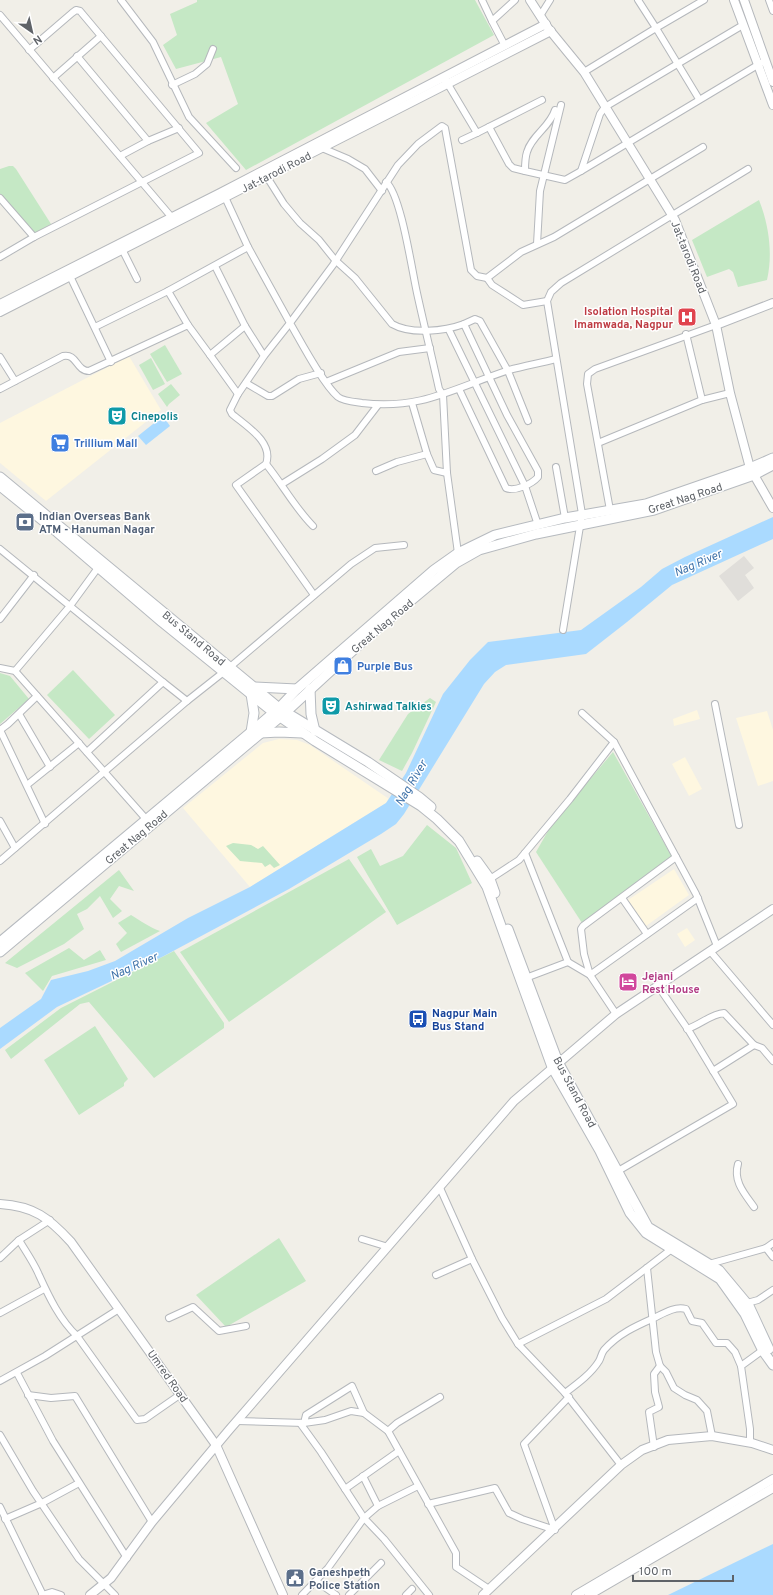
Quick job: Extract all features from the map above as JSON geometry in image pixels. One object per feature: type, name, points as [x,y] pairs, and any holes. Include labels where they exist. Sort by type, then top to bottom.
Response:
[{"type":"main road","name":"Great Nag Road","points":[[0,952],[255,733],[310,689],[372,633],[456,563],[479,550],[536,534],[654,510],[752,472],[773,458]]},
{"type":"main road","name":"Great Nag Road","points":[[280,712],[297,688],[434,570],[458,553],[495,535],[582,514],[646,504],[773,465]]},
{"type":"main road","name":"Bus Stand Road","points":[[0,477],[100,565],[253,691],[280,712],[368,762],[397,787]]},
{"type":"main road","points":[[0,486],[100,565]]},
{"type":"main road","points":[[297,688],[253,691],[255,733],[303,733]]},
{"type":"main road","points":[[310,689],[311,714],[314,731]]},
{"type":"main road","points":[[280,712],[303,733],[417,800],[459,841],[487,887],[523,979]]},
{"type":"main road","name":"Great Nag Road","points":[[0,942],[146,819],[255,733]]},
{"type":"main road","name":"Bus Stand Road","points":[[417,800],[454,827],[490,879],[523,979],[555,1064],[618,1171],[648,1228],[674,1248],[719,1270],[746,1303],[770,1351]]},
{"type":"main road","points":[[555,1064],[630,1212],[646,1233],[674,1248],[720,1279],[770,1351],[773,1365]]},
{"type":"street","points":[[121,0],[153,42],[172,85],[189,117],[236,168]]},
{"type":"street","points":[[482,0],[504,44]]},
{"type":"street","points":[[492,21],[515,0]]},
{"type":"street","points":[[530,0],[548,28],[504,44],[224,195],[248,247],[290,323],[326,382],[339,398],[378,404],[412,403],[442,395],[508,371],[556,360]]},
{"type":"street","points":[[540,16],[550,0]]},
{"type":"street","points":[[638,0],[700,99]]},
{"type":"street","points":[[584,72],[704,0]]},
{"type":"street","points":[[734,0],[773,105]]},
{"type":"street","points":[[744,0],[773,82]]},
{"type":"street","points":[[769,0],[773,11]]},
{"type":"street","points":[[0,257],[34,236],[199,153],[80,11],[76,10],[30,50]]},
{"type":"street","points":[[0,15],[174,220]]},
{"type":"street","points":[[581,171],[600,114],[605,107],[743,25]]},
{"type":"street","name":"Jat-tarodi Road","points":[[0,312],[68,274],[174,220],[224,195],[267,176],[448,84],[548,28],[584,72],[672,214],[716,325],[730,392],[752,472],[773,508]]},
{"type":"street","points":[[53,78],[100,36]]},
{"type":"street","points":[[172,85],[195,74],[207,64],[213,49]]},
{"type":"street","points":[[77,56],[148,141]]},
{"type":"street","points":[[489,127],[509,164],[513,168],[565,180],[628,144],[765,60]]},
{"type":"street","points":[[443,76],[477,133]]},
{"type":"street","points":[[462,140],[542,100]]},
{"type":"street","points":[[537,244],[540,191],[561,105]]},
{"type":"street","points":[[524,171],[527,151],[536,137],[550,123],[555,110]]},
{"type":"street","points":[[314,595],[236,484],[266,464],[268,455],[266,447],[255,433],[232,414],[230,410],[238,394],[264,356],[290,323],[335,260],[398,165],[418,144],[442,126],[444,127],[472,270],[477,276],[487,278],[492,285],[523,305],[547,301]]},
{"type":"street","points":[[120,156],[148,141],[179,128]]},
{"type":"street","points":[[487,278],[521,252],[554,237],[703,147]]},
{"type":"street","points":[[322,148],[348,159],[364,169],[382,191]]},
{"type":"street","points":[[563,630],[582,514],[547,301],[551,292],[561,283],[748,169]]},
{"type":"street","points":[[267,176],[284,204],[300,223],[319,240],[335,260],[355,278],[392,324],[397,327],[425,331],[449,330],[475,319],[480,321],[508,371],[528,421]]},
{"type":"street","points":[[386,182],[392,189],[404,228],[425,331],[439,389],[442,395],[447,473],[458,553]]},
{"type":"street","points":[[0,198],[34,236]]},
{"type":"street","points":[[121,247],[137,278]]},
{"type":"street","points":[[95,327],[168,291],[248,247]]},
{"type":"street","points":[[215,266],[245,326],[264,356]]},
{"type":"street","points":[[0,304],[68,274],[111,362]]},
{"type":"street","points":[[168,291],[188,325],[238,394]]},
{"type":"street","points":[[610,510],[587,384],[588,374],[596,368],[773,303]]},
{"type":"street","points":[[459,389],[506,488],[509,489],[525,486],[536,480],[538,477],[538,471],[464,324]]},
{"type":"street","points":[[0,389],[68,355],[85,371],[89,371],[188,325]]},
{"type":"street","points":[[210,355],[245,326]]},
{"type":"street","points":[[449,330],[525,486],[538,525]]},
{"type":"street","points":[[686,334],[702,400]]},
{"type":"street","points":[[326,382],[399,352],[430,348]]},
{"type":"street","points":[[0,357],[15,381]]},
{"type":"street","points":[[246,383],[268,396],[272,396],[300,379],[321,373]]},
{"type":"street","points":[[598,443],[702,400],[730,392]]},
{"type":"street","points":[[412,403],[426,454],[434,470],[447,473]]},
{"type":"street","points":[[282,484],[322,459],[355,435],[378,404]]},
{"type":"street","points":[[376,471],[397,462],[426,454]]},
{"type":"street","points":[[266,464],[282,484],[297,508],[313,526]]},
{"type":"street","points":[[556,468],[565,518]]},
{"type":"street","points":[[0,861],[45,824],[187,700],[227,670],[351,564],[375,548],[404,545]]},
{"type":"street","points":[[0,550],[34,575],[163,682],[187,700]]},
{"type":"street","points":[[15,672],[70,606],[100,565]]},
{"type":"street","points":[[0,619],[34,575]]},
{"type":"street","points":[[0,668],[15,672],[146,819]]},
{"type":"street","points":[[87,752],[163,682]]},
{"type":"street","points":[[37,696],[0,730],[45,824]]},
{"type":"street","points":[[715,704],[739,825]]},
{"type":"street","points":[[582,713],[614,742],[698,898],[717,946]]},
{"type":"street","points":[[19,714],[50,767]]},
{"type":"street","points":[[490,879],[519,860],[570,799],[614,742]]},
{"type":"street","points":[[27,785],[79,743]]},
{"type":"street","points":[[0,821],[15,848]]},
{"type":"street","points":[[525,853],[568,962],[590,976]]},
{"type":"street","points":[[616,1014],[590,976],[584,954],[580,929],[588,921],[622,898],[676,857]]},
{"type":"street","points":[[622,898],[647,934]]},
{"type":"street","points":[[590,976],[698,898]]},
{"type":"street","points":[[90,1595],[104,1583],[127,1558],[152,1522],[216,1445],[514,1101],[555,1064],[616,1014],[773,909]]},
{"type":"street","points":[[710,951],[773,1024]]},
{"type":"street","points":[[523,979],[568,962]]},
{"type":"street","points":[[618,1171],[733,1104],[687,1029],[658,986]]},
{"type":"street","points":[[687,1029],[702,1024],[713,1016],[724,1013],[754,1045],[762,1048],[773,1061]]},
{"type":"street","points":[[713,1071],[754,1045]]},
{"type":"street","points":[[738,1164],[736,1172],[737,1180],[754,1207]]},
{"type":"street","points":[[440,1188],[472,1259],[502,1318],[518,1344],[567,1395],[621,1465]]},
{"type":"street","name":"Umred Road","points":[[0,1204],[21,1206],[50,1220],[71,1242],[120,1309],[216,1445],[283,1595]]},
{"type":"street","points":[[0,1258],[19,1240],[50,1220]]},
{"type":"street","points":[[362,1239],[385,1246]]},
{"type":"street","points":[[19,1240],[39,1275],[44,1289],[69,1329],[77,1336],[139,1421],[181,1394]]},
{"type":"street","points":[[709,1264],[766,1248],[773,1243]]},
{"type":"street","points":[[518,1344],[606,1299],[674,1248]]},
{"type":"street","points":[[766,1248],[773,1257]]},
{"type":"street","points":[[436,1275],[472,1259]]},
{"type":"street","points":[[647,1268],[656,1352],[660,1366],[666,1372],[674,1388],[697,1400],[707,1411],[712,1436]]},
{"type":"street","points":[[0,1313],[44,1289]]},
{"type":"street","points":[[746,1303],[758,1300],[773,1290]]},
{"type":"street","points":[[169,1318],[193,1307],[219,1331],[246,1326]]},
{"type":"street","points":[[555,1530],[524,1444],[567,1395],[600,1361],[602,1352],[612,1342],[638,1324],[669,1310],[681,1308],[686,1309],[692,1321],[702,1323],[716,1343],[727,1342],[731,1347],[741,1366],[750,1429],[750,1442]]},
{"type":"street","points":[[0,1381],[17,1373],[120,1309]]},
{"type":"street","points":[[741,1366],[770,1351]]},
{"type":"street","points":[[654,1446],[649,1412],[659,1407],[655,1392],[654,1374],[660,1366]]},
{"type":"street","points":[[17,1373],[53,1441],[127,1558]]},
{"type":"street","points":[[302,1423],[306,1415],[352,1386],[364,1413],[388,1432],[399,1451],[456,1553],[456,1567],[486,1592],[555,1530],[621,1465],[642,1450],[668,1440],[712,1436],[750,1442],[773,1450]]},
{"type":"street","points":[[28,1395],[51,1398],[75,1396],[152,1522]]},
{"type":"street","points":[[388,1432],[397,1423],[440,1397]]},
{"type":"street","points":[[237,1421],[302,1423],[326,1420],[351,1411],[364,1413]]},
{"type":"street","points":[[302,1423],[364,1518],[384,1539],[429,1595]]},
{"type":"street","points":[[0,1435],[79,1559],[115,1595]]},
{"type":"street","points":[[345,1489],[399,1451]]},
{"type":"street","points":[[363,1476],[378,1506]]},
{"type":"street","points":[[576,1595],[773,1480]]},
{"type":"street","points":[[5,1519],[42,1503],[79,1483]]},
{"type":"street","points":[[302,1595],[328,1568],[364,1518],[378,1506],[418,1486]]},
{"type":"street","points":[[428,1504],[495,1488],[510,1513],[522,1519],[555,1530]]},
{"type":"street","points":[[589,1595],[773,1488]]},
{"type":"street","points":[[0,1507],[42,1595],[52,1592],[61,1595]]},
{"type":"street","points":[[349,1595],[381,1564]]},
{"type":"street","points":[[316,1581],[336,1595]]},
{"type":"street","points":[[406,1595],[412,1589]]},
{"type":"shaded area","name":"Trillium Mall","points":[[129,356],[161,410],[46,501],[0,463],[0,423]]},
{"type":"shaded area","points":[[744,556],[754,568],[745,575],[754,588],[738,601],[719,576]]},
{"type":"shaded area","points":[[697,710],[700,719],[674,726],[673,719]]},
{"type":"shaded area","points":[[767,711],[773,730],[773,781],[758,786],[736,718]]},
{"type":"shaded area","points":[[279,739],[297,740],[310,745],[389,799],[386,803],[250,887],[183,808],[263,743]]},
{"type":"shaded area","points":[[685,757],[702,789],[689,796],[672,764]]},
{"type":"shaded area","points":[[674,869],[689,895],[646,926],[628,900]]},
{"type":"shaded area","points":[[687,928],[695,940],[685,947],[677,934]]},
{"type":"green space","points":[[197,0],[475,0],[494,35],[246,170],[206,123],[238,104],[221,57],[176,69],[163,45],[177,35],[170,14],[197,2]]},
{"type":"green space","points":[[13,166],[16,169],[51,224],[35,233],[0,194],[0,169]]},
{"type":"green space","points":[[759,200],[768,229],[770,260],[767,280],[738,287],[733,272],[729,269],[707,277],[692,240]]},
{"type":"green space","points":[[165,345],[182,374],[167,382],[150,354]]},
{"type":"green space","points":[[151,358],[165,384],[153,390],[139,365]]},
{"type":"green space","points":[[171,384],[180,395],[167,407],[158,394]]},
{"type":"green space","points":[[73,670],[115,715],[89,739],[47,695]]},
{"type":"green space","points":[[0,673],[10,676],[29,699],[0,724]]},
{"type":"green space","points":[[430,698],[436,702],[402,771],[379,760],[408,714]]},
{"type":"green space","points":[[613,752],[672,857],[582,923],[536,852],[552,824]]},
{"type":"green space","points":[[427,825],[456,848],[472,883],[397,925],[357,857],[371,849],[380,866],[403,856]]},
{"type":"green space","points":[[233,843],[251,845],[258,849],[263,846],[280,865],[274,868],[270,864],[265,867],[262,863],[240,861],[226,846]]},
{"type":"green space","points":[[349,859],[386,912],[229,1022],[180,952]]},
{"type":"green space","points":[[119,870],[134,891],[119,886],[110,899],[122,911],[113,918],[100,896],[87,909],[77,914],[84,929],[64,944],[17,968],[5,963]]},
{"type":"green space","points":[[131,915],[160,931],[121,952],[116,944],[127,933],[118,923]]},
{"type":"green space","points":[[69,948],[84,960],[100,950],[106,960],[52,976],[43,991],[25,973]]},
{"type":"green space","points":[[174,951],[224,1023],[224,1028],[154,1078],[89,1002],[80,1004],[11,1059],[5,1050],[61,1008]]},
{"type":"green space","points":[[95,1026],[128,1079],[124,1083],[124,1086],[79,1115],[44,1060]]},
{"type":"green space","points":[[279,1238],[306,1281],[226,1327],[196,1295]]},
{"type":"water","points":[[163,416],[170,426],[146,445],[138,436]]},
{"type":"water","name":"Nag River","points":[[773,517],[773,539],[672,585],[586,654],[506,665],[495,672],[484,684],[404,814],[396,824],[289,889],[162,957],[57,1007],[0,1049],[0,1028],[41,999],[51,980],[88,971],[115,961],[188,918],[250,887],[386,803],[406,773],[443,694],[470,660],[488,642],[581,630],[641,587],[662,569]]},
{"type":"water","points":[[773,1544],[773,1595],[668,1595]]},
{"type":"place","name":"Isolation Hospital Imamwada, Nagpur","points":[[687,317]]},
{"type":"place","name":"Cinepolis","points":[[117,416]]},
{"type":"place","name":"Trillium Mall","points":[[60,443]]},
{"type":"place","name":"Indian Overseas Bank ATM - Hanuman Nagar","points":[[25,522]]},
{"type":"place","name":"Purple Bus","points":[[343,666]]},
{"type":"place","name":"Ashirwad Talkies","points":[[331,706]]},
{"type":"place","name":"Jejani Rest House","points":[[628,982]]},
{"type":"place","name":"Nagpur Main Bus Stand","points":[[418,1019]]},
{"type":"place","name":"Ganeshpeth Police Station","points":[[295,1578]]}]
